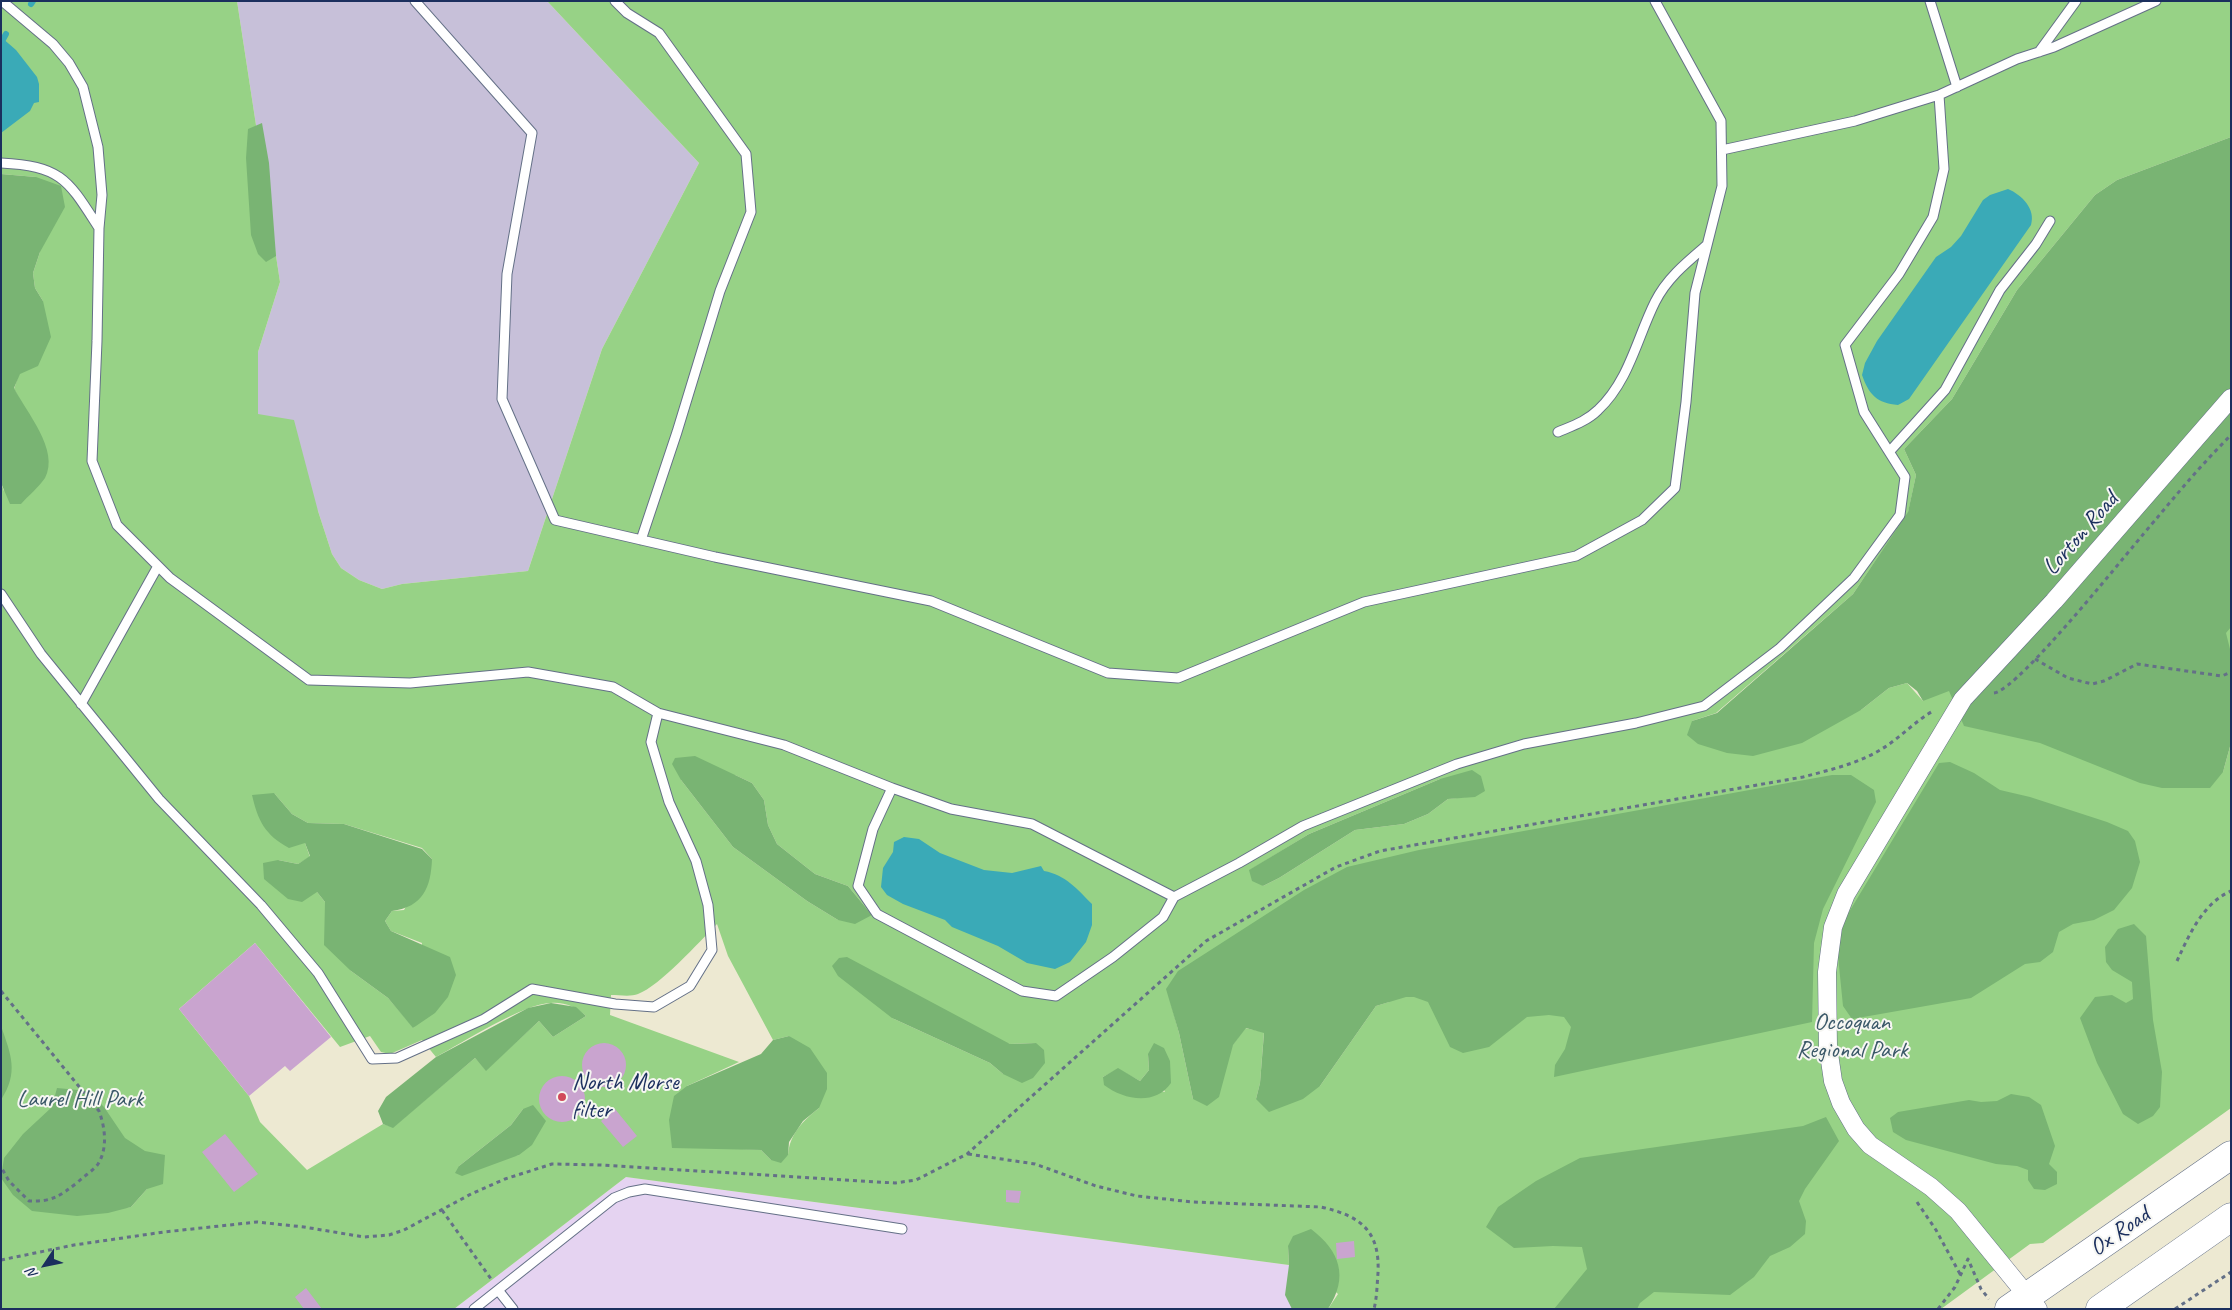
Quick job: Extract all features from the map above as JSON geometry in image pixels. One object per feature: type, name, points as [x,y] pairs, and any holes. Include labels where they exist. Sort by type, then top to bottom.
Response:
[{"type":"highway","name":"Ox Road","points":[[2025,1304],[2231,1154]]},
{"type":"highway","points":[[2100,1309],[2231,1217]]},
{"type":"street","name":"Lorton Road","points":[[2025,1304],[1946,1200],[1870,1145],[1856,1129],[1841,1103],[1833,1081],[1828,1047],[1828,952],[1839,910],[1846,894],[1963,699],[2054,601],[2231,398]]},
{"type":"lane","points":[[2,1],[53,44],[69,63],[83,87],[98,148],[102,195],[99,228],[92,461],[117,525],[170,578],[309,680],[410,683],[528,672],[613,687],[658,714],[784,745],[892,788],[951,809],[1032,824],[1174,897]]},
{"type":"lane","points":[[415,1],[532,133],[507,274],[502,399],[554,520],[932,601],[1108,673],[1178,678],[1364,602],[1576,556],[1642,520],[1675,488],[1686,402],[1695,293],[1722,186],[1721,121],[1655,1]]},
{"type":"lane","points":[[615,1],[627,13],[659,32],[746,154],[750,212],[720,291],[677,432],[641,540]]},
{"type":"lane","points":[[1930,1],[1957,87]]},
{"type":"lane","points":[[2038,52],[2076,1]]},
{"type":"lane","points":[[1722,150],[1855,121],[1939,95],[2017,59],[2038,52],[2156,1]]},
{"type":"lane","points":[[892,788],[873,829],[858,886],[877,914],[1022,991],[1056,996],[1113,957],[1163,917],[1174,897],[1239,863],[1302,826],[1457,764],[1524,744],[1636,723],[1704,706],[1780,648],[1854,578],[1900,515],[1905,477],[1864,412],[1845,345],[1899,274],[1933,218],[1944,169],[1939,95]]},
{"type":"lane","points":[[1,164],[34,166],[56,173],[76,192],[99,228]]},
{"type":"lane","points":[[1890,451],[1945,390],[2000,290],[2036,244],[2050,221]]},
{"type":"lane","points":[[1558,432],[1584,421],[1598,410],[1627,369],[1656,301],[1667,282],[1707,245]]},
{"type":"lane","points":[[81,704],[158,566]]},
{"type":"lane","points":[[1,594],[41,654],[159,799],[261,905],[318,973],[372,1058],[397,1058],[484,1019],[532,989],[615,1004],[654,1007],[690,986],[712,950],[708,905],[696,861],[669,802],[651,742],[658,714]]},
{"type":"lane","points":[[474,1309],[614,1198],[637,1190],[645,1189],[902,1229]]},
{"type":"lane","points":[[498,1290],[513,1309]]},
{"type":"path","points":[[1999,692],[2035,659],[2165,508],[2231,435]]},
{"type":"path","points":[[2035,659],[2068,678],[2092,684],[2104,681],[2137,664],[2222,676],[2231,672]]},
{"type":"path","points":[[1,1260],[74,1245],[155,1233],[257,1222],[304,1227],[364,1237],[389,1236],[471,1194],[552,1164],[601,1165],[895,1183],[916,1180],[967,1154],[1206,941],[1336,867],[1380,851],[1803,777],[1853,764],[1880,750],[1918,720],[1936,709],[1933,715]]},
{"type":"path","points":[[2178,961],[2204,912],[2219,896],[2231,891]]},
{"type":"path","points":[[1,991],[99,1111],[104,1124],[104,1146],[98,1164],[62,1195],[44,1201],[29,1200],[9,1181],[1,1167]]},
{"type":"path","points":[[967,1154],[1035,1164],[1096,1186],[1137,1196],[1193,1202],[1321,1207],[1340,1211],[1358,1221],[1375,1242],[1379,1255],[1374,1309]]},
{"type":"path","points":[[1915,1200],[1936,1230],[1960,1274]]},
{"type":"path","points":[[442,1210],[498,1290]]},
{"type":"path","points":[[1938,1309],[1955,1287],[1968,1259],[1981,1289]]},
{"type":"path","points":[[2175,1309],[2231,1272]]},
{"type":"shaded area","points":[[237,1],[547,1],[699,163],[602,349],[528,571],[402,584],[382,589],[359,580],[341,568],[332,554],[318,511],[258,414],[258,352],[280,282]]},
{"type":"shaded area","points":[[626,1177],[1289,1265],[1302,1309],[454,1309]]},
{"type":"green space","points":[[1,1],[237,1],[280,282],[258,352],[258,414],[294,420],[318,511],[332,554],[341,568],[359,580],[382,589],[402,584],[528,571],[602,349],[699,163],[547,1],[2231,1],[2231,137],[2117,180],[2095,195],[2017,290],[1952,399],[1904,449],[1916,475],[1908,513],[1853,594],[1716,713],[1692,721],[1861,710],[1889,688],[1907,683],[1923,701],[2231,366],[2231,669],[2223,772],[2231,743],[2231,1108],[2043,1243],[2030,1244],[1941,1309],[1328,1309],[1338,1294],[1288,1246],[1289,1265],[626,1177],[454,1309],[1,1309],[1,483],[4,491],[27,413],[14,389],[43,301],[35,288],[33,273],[40,252],[36,177],[1,174]],"holes":[[[735,775],[752,783],[764,800],[768,825],[777,844],[815,874],[848,886],[872,915],[838,920],[807,901],[733,847],[681,780]],[[1440,779],[1475,796],[1448,799],[1428,814],[1404,824],[1355,830],[1263,886],[1250,870],[1309,834]],[[274,793],[292,814],[308,823],[344,824],[422,848],[432,859],[404,910],[392,911],[385,921],[391,931],[422,943],[414,1028],[388,998],[351,971],[325,920],[325,902],[317,892],[278,860],[298,864],[310,857],[305,843]],[[717,924],[728,956],[773,1040],[789,1036],[819,1108],[794,1134],[788,1155],[771,1160],[761,1150],[742,1149],[687,1086],[739,1062],[610,1015],[611,995],[638,994],[657,982]],[[255,943],[340,1047],[370,1036],[381,1052],[390,1054],[422,1040],[436,1057],[510,1016],[539,1005],[551,1003],[566,1004],[586,1016],[553,1037],[539,1021],[486,1070],[475,1058],[393,1127],[383,1124],[307,1170],[260,1122],[249,1096],[179,1009]],[[1167,989],[1389,1002],[1376,1006],[1320,1086],[1256,1099],[1260,1083],[1264,1032],[1245,1028],[1193,1099],[1179,1033]],[[892,1018],[1010,1044],[1036,1043],[1003,1074],[990,1063]],[[1148,1054],[1165,1092],[1103,1077],[1118,1069],[1140,1081],[1149,1070]],[[523,1109],[519,1155],[459,1166],[511,1125]],[[147,1189],[131,1207],[71,1214]]]},
{"type":"green space","points":[[262,123],[269,163],[276,256],[266,262],[258,254],[251,235],[246,158],[248,129]]},
{"type":"green space","points":[[2231,137],[2231,627],[2226,633],[2231,653],[2231,743],[2223,772],[2210,788],[2162,788],[2140,783],[2040,743],[1964,726],[1949,691],[1923,701],[1917,691],[1907,683],[1889,688],[1861,710],[1802,743],[1753,756],[1727,753],[1698,744],[1687,735],[1692,721],[1717,713],[1853,594],[1908,512],[1916,475],[1904,449],[1952,399],[2017,290],[2095,195],[2117,180]]},
{"type":"green space","points":[[1,174],[36,177],[61,186],[65,207],[40,252],[33,273],[35,288],[43,301],[51,337],[38,366],[20,374],[14,388],[40,432],[48,456],[45,478],[21,504],[10,504],[1,483]]},
{"type":"green space","points":[[695,756],[752,783],[764,800],[768,825],[777,844],[815,874],[848,886],[872,915],[855,924],[838,920],[807,901],[733,847],[681,780],[672,764],[675,758]]},
{"type":"green space","points":[[1950,762],[1974,773],[2000,790],[2030,797],[2107,822],[2128,831],[2135,841],[2140,862],[2132,888],[2114,910],[2094,920],[2073,924],[2059,932],[2053,952],[2040,962],[2025,964],[1971,998],[1852,1019],[1843,1006],[1837,946],[1846,917],[1939,763]]},
{"type":"green space","points":[[1472,770],[1481,776],[1485,791],[1475,797],[1448,799],[1428,814],[1404,824],[1355,830],[1263,886],[1252,881],[1249,870],[1309,834],[1440,779]]},
{"type":"green space","points":[[1832,775],[1851,775],[1874,790],[1876,802],[1823,909],[1814,943],[1812,1022],[1554,1077],[1555,1065],[1565,1049],[1571,1027],[1564,1017],[1549,1015],[1527,1017],[1489,1047],[1463,1053],[1450,1047],[1428,1002],[1414,997],[1406,997],[1376,1006],[1320,1086],[1303,1099],[1269,1112],[1256,1099],[1260,1083],[1264,1033],[1246,1028],[1233,1045],[1219,1097],[1207,1106],[1193,1099],[1179,1033],[1166,989],[1178,971],[1304,890],[1347,867],[1419,850]]},
{"type":"green space","points":[[274,793],[292,814],[308,823],[344,824],[422,849],[432,859],[430,878],[423,894],[411,905],[392,911],[385,921],[391,931],[450,957],[456,975],[448,997],[435,1013],[413,1028],[388,998],[351,971],[324,945],[325,902],[317,892],[302,902],[288,899],[264,879],[263,863],[278,860],[298,864],[310,856],[305,843],[289,848],[274,838],[260,820],[252,795]]},
{"type":"green space","points":[[2134,924],[2146,936],[2153,1020],[2162,1072],[2160,1107],[2153,1116],[2138,1124],[2123,1114],[2097,1063],[2080,1018],[2095,997],[2112,995],[2126,1003],[2133,999],[2132,982],[2112,970],[2106,962],[2105,947],[2118,929]]},
{"type":"green space","points":[[847,957],[1010,1044],[1036,1043],[1044,1050],[1045,1063],[1033,1078],[1022,1083],[1003,1074],[990,1063],[892,1018],[838,976],[832,966],[839,958]]},
{"type":"green space","points":[[551,1003],[576,1007],[586,1016],[553,1037],[539,1021],[486,1071],[475,1058],[393,1128],[383,1124],[378,1111],[386,1097],[436,1057],[528,1008]]},
{"type":"green space","points":[[1,1026],[8,1046],[12,1072],[7,1090],[1,1100]]},
{"type":"green space","points":[[789,1036],[810,1048],[827,1073],[827,1089],[819,1108],[803,1121],[789,1142],[788,1155],[781,1163],[771,1160],[761,1150],[672,1148],[669,1120],[674,1096],[687,1086],[761,1054],[773,1040]]},
{"type":"green space","points":[[1154,1043],[1164,1048],[1170,1061],[1171,1083],[1164,1090],[1148,1098],[1139,1098],[1121,1094],[1104,1085],[1103,1077],[1118,1068],[1140,1081],[1149,1070],[1148,1054]]},
{"type":"green space","name":"Laurel Hill Park","points":[[57,1088],[88,1091],[104,1107],[125,1138],[145,1151],[165,1155],[163,1184],[147,1189],[131,1207],[108,1213],[77,1216],[32,1211],[13,1195],[1,1178],[4,1158],[23,1134],[52,1107]]},
{"type":"green space","points":[[2011,1094],[2029,1097],[2041,1105],[2055,1146],[2049,1164],[2057,1172],[2057,1184],[2045,1190],[2034,1189],[2028,1180],[2028,1170],[2017,1166],[1996,1164],[1906,1140],[1893,1132],[1890,1118],[1898,1112],[1969,1100],[1981,1102],[1997,1101]]},
{"type":"green space","points":[[533,1105],[546,1121],[532,1145],[519,1155],[462,1176],[455,1173],[459,1166],[511,1125],[523,1109]]},
{"type":"green space","points":[[1826,1117],[1839,1141],[1805,1189],[1799,1201],[1806,1221],[1805,1234],[1790,1247],[1770,1256],[1754,1277],[1730,1295],[1654,1292],[1640,1303],[1637,1309],[1554,1309],[1587,1269],[1582,1247],[1514,1248],[1486,1227],[1498,1207],[1536,1181],[1580,1158],[1803,1126]]},
{"type":"green space","points":[[1311,1229],[1329,1246],[1335,1256],[1339,1275],[1338,1286],[1328,1309],[1292,1309],[1285,1295],[1289,1265],[1288,1246],[1293,1236]]},
{"type":"water","points":[[1,37],[16,50],[37,77],[39,102],[34,103],[30,111],[1,133]]},
{"type":"water","points":[[2008,189],[2027,203],[2031,213],[2031,225],[1909,399],[1898,405],[1879,400],[1871,393],[1862,375],[1865,363],[1877,341],[1936,257],[1951,247],[1961,236],[1983,200],[1990,195]]},
{"type":"water","points":[[904,837],[919,839],[940,853],[984,870],[1012,873],[1041,866],[1044,871],[1065,879],[1092,904],[1092,925],[1086,942],[1070,962],[1055,969],[1027,963],[998,946],[952,927],[945,920],[903,904],[887,895],[881,887],[883,868],[893,852],[894,842]]},
{"type":"building","points":[[255,943],[331,1037],[290,1071],[285,1066],[249,1096],[179,1009]]},
{"type":"building","points":[[600,1043],[608,1043],[620,1049],[626,1065],[620,1081],[608,1087],[600,1087],[588,1081],[582,1069],[582,1061],[588,1049]]},
{"type":"building","name":"North Morse filter","points":[[558,1076],[566,1076],[575,1080],[581,1086],[585,1099],[581,1112],[575,1118],[566,1122],[558,1122],[549,1118],[543,1112],[539,1103],[539,1095],[543,1086],[549,1080]]},
{"type":"building","points":[[615,1109],[637,1136],[623,1147],[601,1121]]},
{"type":"building","points":[[225,1134],[258,1174],[234,1192],[202,1152]]},
{"type":"building","points":[[1006,1190],[1021,1191],[1019,1203],[1006,1202]]},
{"type":"building","points":[[1354,1241],[1355,1257],[1337,1259],[1336,1243]]},
{"type":"building","points":[[306,1288],[322,1309],[304,1309],[295,1297]]},
{"type":"waterway","points":[[1,43],[6,34]]},
{"type":"place","name":"North Morse filter","points":[[562,1097]]},
{"type":"park label","name":"Occoquan Regional Park","points":[[1852,1037]]}]
